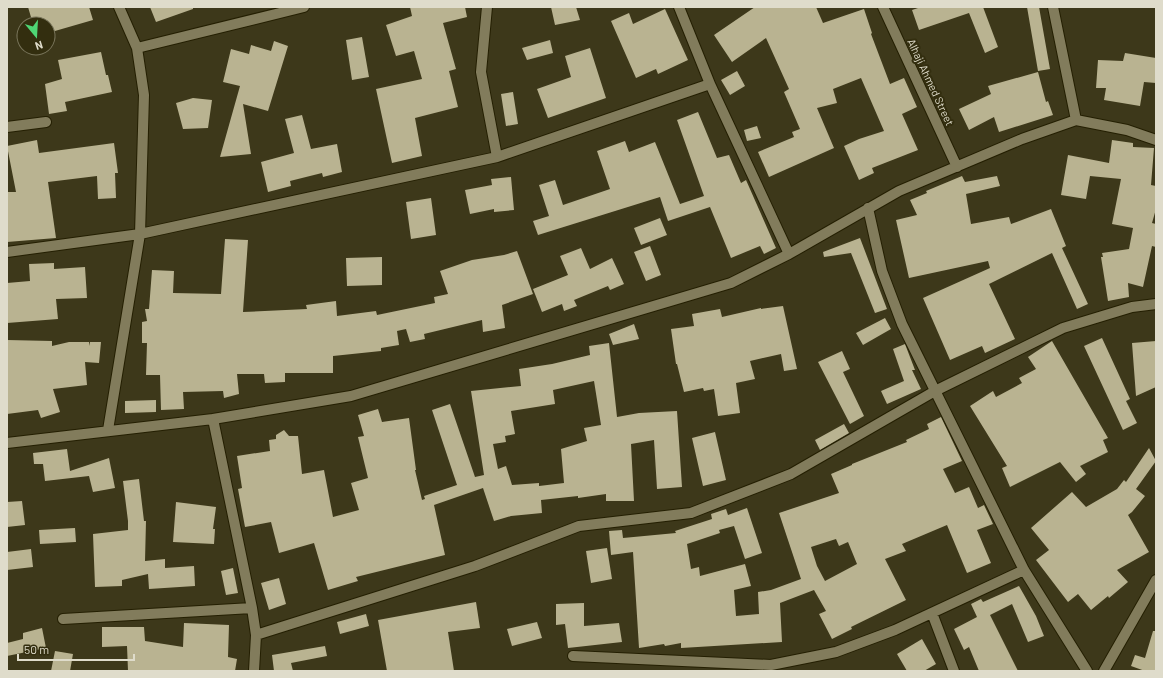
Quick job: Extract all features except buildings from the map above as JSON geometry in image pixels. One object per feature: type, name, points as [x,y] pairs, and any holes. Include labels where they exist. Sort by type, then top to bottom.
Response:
[{"type":"street","points":[[108,430],[140,234],[144,95],[137,48],[119,7]]},
{"type":"street","points":[[137,48],[304,7]]},
{"type":"street","points":[[487,7],[481,72],[497,157]]},
{"type":"street","points":[[679,7],[710,84],[789,254]]},
{"type":"street","name":"Alhaji Ahmed Street","points":[[884,7],[957,167]]},
{"type":"street","points":[[1053,7],[1076,120]]},
{"type":"street","points":[[7,252],[140,234],[497,157],[710,84]]},
{"type":"street","points":[[7,443],[108,430],[213,419],[351,396],[730,283],[789,254],[898,191],[1022,139],[1076,120],[1127,130],[1156,140]]},
{"type":"street","points":[[7,127],[46,122]]},
{"type":"street","points":[[868,208],[882,271],[902,324],[972,462],[1024,570],[1087,671]]},
{"type":"street","points":[[256,635],[475,566],[579,526],[691,513],[791,474],[935,391],[1063,328],[1132,307],[1156,304]]},
{"type":"street","points":[[213,419],[252,608],[256,635],[254,671]]},
{"type":"street","points":[[573,656],[772,668],[836,652],[895,630],[1024,570]]},
{"type":"street","points":[[1104,671],[1156,580]]},
{"type":"street","points":[[63,619],[252,608]]},
{"type":"street","points":[[932,613],[954,671]]}]
